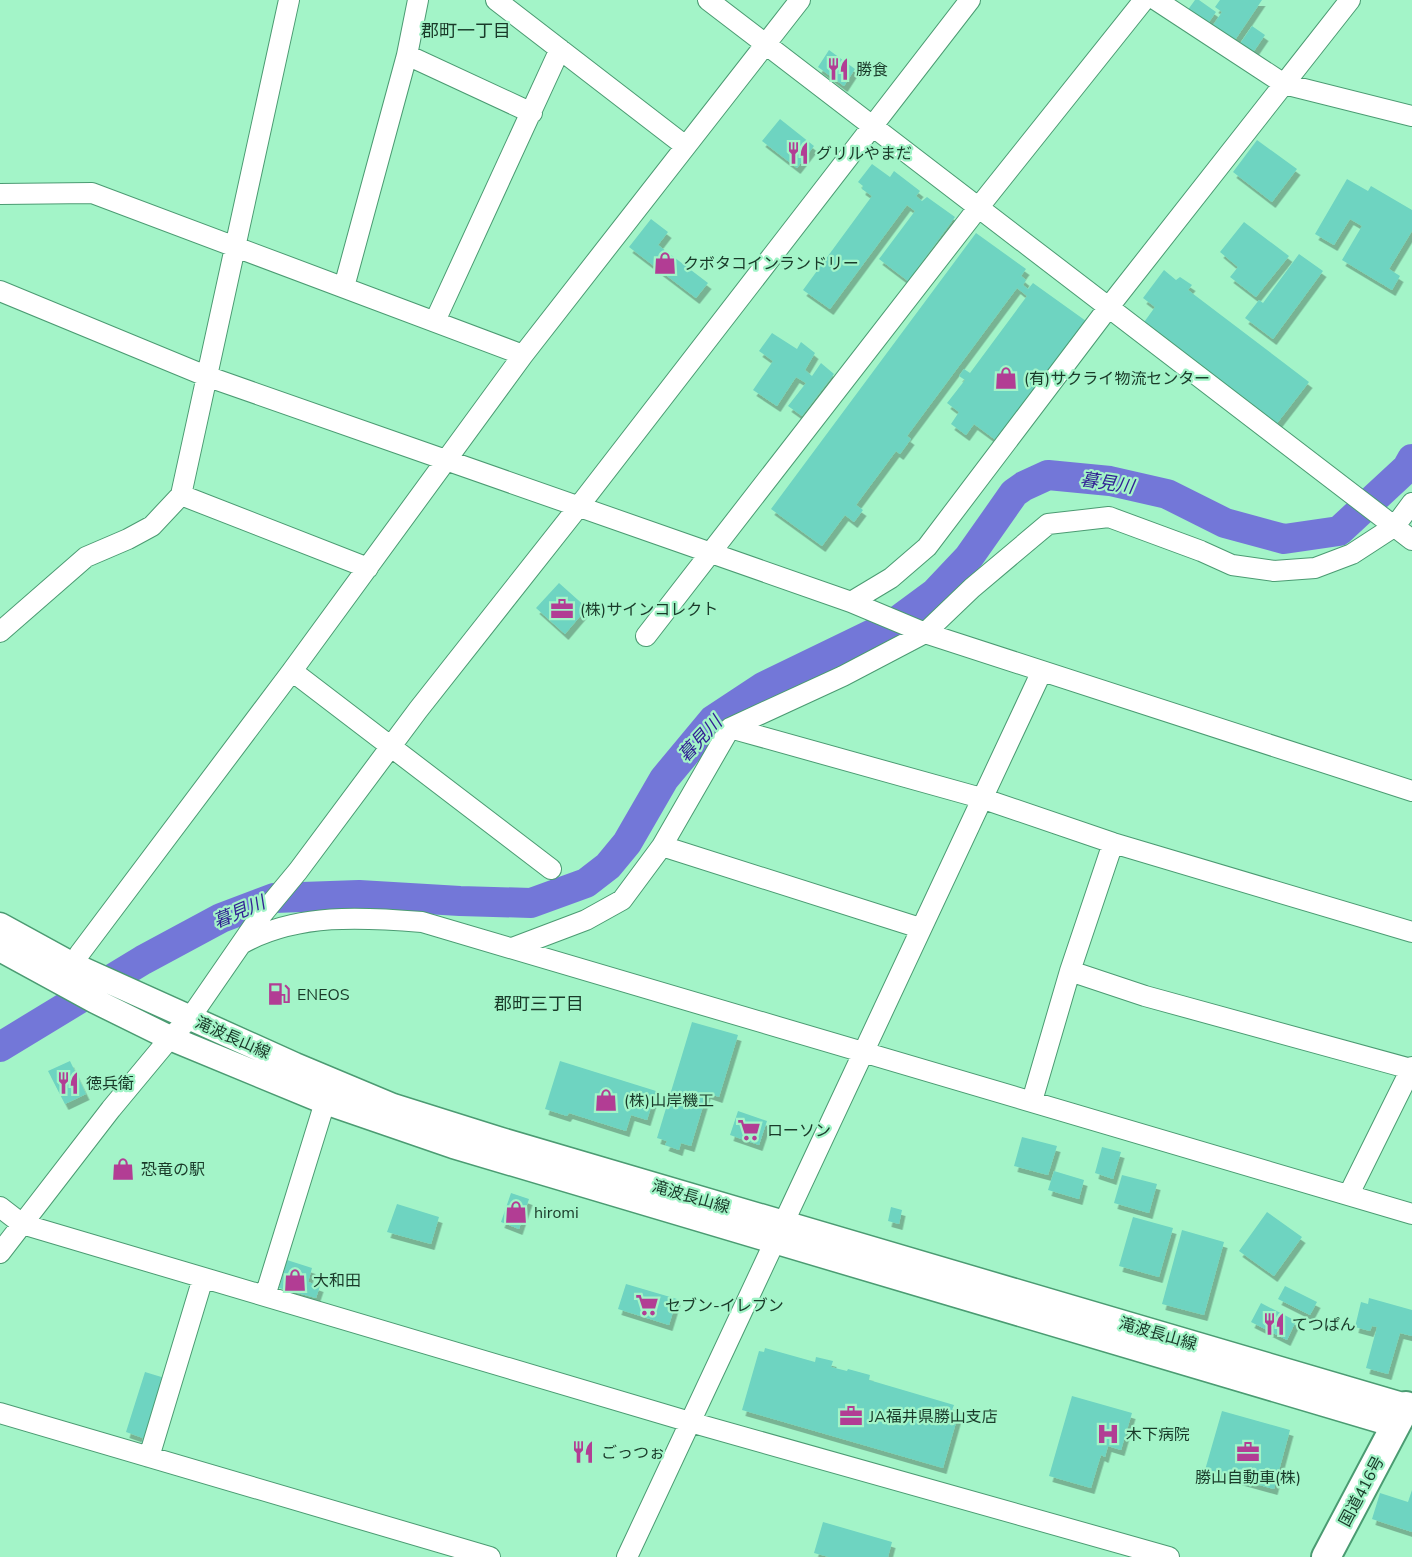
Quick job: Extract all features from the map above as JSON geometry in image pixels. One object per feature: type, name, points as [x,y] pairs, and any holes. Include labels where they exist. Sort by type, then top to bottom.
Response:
[{"type":"highway","name":"国道416号","points":[[1326,1557],[1407,1412]]},
{"type":"main road","name":"滝波長山線","points":[[0,925],[71,972],[115,1010],[170,1038],[325,1102],[453,1146],[778,1232],[1407,1412]]},
{"type":"main road","name":"滝波長山線","points":[[3,954],[71,972],[136,994],[393,1106],[778,1232]]},
{"type":"street","points":[[0,632],[86,557],[152,526],[181,495],[289,0]]},
{"type":"street","points":[[344,287],[407,55],[418,0]]},
{"type":"street","points":[[496,0],[684,145]]},
{"type":"street","points":[[708,0],[1412,540]]},
{"type":"street","points":[[71,972],[215,771],[292,671],[523,355],[650,193],[684,145],[800,0]]},
{"type":"street","points":[[0,1253],[111,1109],[170,1038],[190,1018],[259,918],[298,871],[390,747],[970,0]]},
{"type":"street","points":[[646,636],[978,208],[1144,0]]},
{"type":"street","points":[[1156,0],[1284,84],[1412,116]]},
{"type":"street","points":[[855,604],[891,578],[927,547],[1108,308],[1350,0]]},
{"type":"street","points":[[435,321],[560,50]]},
{"type":"street","points":[[407,55],[532,113]]},
{"type":"street","points":[[0,194],[92,193],[523,355]]},
{"type":"street","points":[[0,291],[206,376],[855,604],[925,633],[1412,791]]},
{"type":"street","points":[[181,495],[368,568]]},
{"type":"street","points":[[512,948],[586,920],[622,900],[662,846],[730,728],[843,676],[925,633],[972,588],[1048,524],[1109,517],[1232,565],[1274,571],[1315,568],[1352,554],[1395,526],[1412,503]]},
{"type":"street","points":[[292,671],[550,869]]},
{"type":"street","points":[[627,1557],[861,1052],[1042,671]]},
{"type":"street","points":[[730,728],[981,798],[1113,843],[1412,932]]},
{"type":"street","points":[[1032,1101],[1070,971],[1113,843]]},
{"type":"street","points":[[662,846],[920,928]]},
{"type":"street","points":[[240,945],[262,933],[304,922],[362,917],[422,922],[1412,1214]]},
{"type":"street","points":[[1070,971],[1145,996],[1412,1068],[1349,1194]]},
{"type":"street","points":[[265,1296],[325,1102]]},
{"type":"street","points":[[0,1208],[22,1224],[690,1422],[1169,1557]]},
{"type":"street","points":[[149,1457],[203,1278]]},
{"type":"street","points":[[0,1413],[490,1557]]},
{"type":"building","points":[[1195,0],[1199,0],[1216,12],[1207,25],[1187,11]]},
{"type":"building","points":[[1220,0],[1262,0],[1233,43],[1211,28],[1222,12],[1215,7]]},
{"type":"building","points":[[1252,26],[1265,35],[1252,54],[1239,45]]},
{"type":"building","points":[[829,50],[855,69],[844,86],[818,67]]},
{"type":"building","points":[[780,119],[814,146],[797,168],[762,141]]},
{"type":"building","points":[[1257,140],[1297,169],[1272,202],[1233,172]]},
{"type":"building","points":[[872,164],[890,177],[894,171],[920,191],[916,196],[922,201],[927,197],[955,217],[908,281],[879,259],[915,211],[907,205],[830,309],[803,290],[872,196],[862,189],[863,186],[858,182]]},
{"type":"building","points":[[1347,179],[1368,191],[1371,186],[1412,210],[1412,231],[1389,269],[1400,276],[1392,290],[1342,260],[1362,226],[1350,219],[1334,245],[1315,234]]},
{"type":"building","points":[[651,219],[668,232],[658,245],[708,283],[696,298],[629,247]]},
{"type":"building","points":[[1244,222],[1289,256],[1256,297],[1230,277],[1238,267],[1220,252]]},
{"type":"building","points":[[976,233],[1026,269],[1021,276],[1026,280],[1023,285],[1028,289],[1033,283],[1086,321],[997,441],[974,424],[966,435],[951,424],[959,412],[947,403],[965,380],[959,376],[964,369],[970,373],[1027,296],[1017,288],[907,436],[911,439],[900,454],[896,451],[856,505],[863,510],[854,522],[845,515],[822,546],[771,509]]},
{"type":"building","points":[[1299,254],[1323,271],[1273,339],[1245,318],[1259,300],[1263,303]]},
{"type":"building","points":[[1164,270],[1176,280],[1180,277],[1192,285],[1188,290],[1309,382],[1275,426],[1142,325],[1155,307],[1143,298]]},
{"type":"building","points":[[772,333],[797,349],[801,342],[815,353],[805,370],[812,376],[821,363],[834,374],[802,416],[788,406],[806,383],[796,377],[777,406],[753,390],[773,361],[759,351]]},
{"type":"building","points":[[559,583],[587,608],[565,634],[536,608]]},
{"type":"building","points":[[692,1022],[738,1035],[719,1097],[707,1093],[691,1146],[681,1143],[679,1150],[665,1145],[667,1141],[657,1138]]},
{"type":"building","points":[[70,1061],[86,1094],[65,1104],[48,1071]]},
{"type":"building","points":[[560,1061],[656,1091],[647,1120],[631,1115],[626,1131],[569,1113],[567,1116],[545,1109]]},
{"type":"building","points":[[738,1111],[767,1121],[759,1145],[730,1135]]},
{"type":"building","points":[[1022,1137],[1057,1146],[1048,1175],[1014,1166]]},
{"type":"building","points":[[1102,1147],[1121,1152],[1113,1179],[1095,1173]]},
{"type":"building","points":[[1054,1171],[1084,1180],[1079,1199],[1048,1190]]},
{"type":"building","points":[[1122,1175],[1157,1184],[1149,1213],[1114,1203]]},
{"type":"building","points":[[511,1193],[529,1199],[519,1229],[501,1222]]},
{"type":"building","points":[[397,1204],[439,1217],[431,1244],[387,1232]]},
{"type":"building","points":[[891,1207],[902,1210],[899,1224],[888,1221]]},
{"type":"building","points":[[1267,1212],[1302,1237],[1274,1276],[1239,1251]]},
{"type":"building","points":[[1133,1217],[1173,1228],[1159,1277],[1119,1266]]},
{"type":"building","points":[[1182,1230],[1224,1242],[1204,1315],[1162,1304]]},
{"type":"building","points":[[287,1260],[312,1268],[308,1282],[320,1286],[316,1298],[279,1288]]},
{"type":"building","points":[[626,1284],[677,1299],[669,1325],[618,1309]]},
{"type":"building","points":[[1285,1286],[1317,1302],[1310,1315],[1278,1299]]},
{"type":"building","points":[[1369,1298],[1412,1310],[1412,1336],[1400,1333],[1388,1374],[1366,1368],[1377,1327],[1372,1326],[1370,1331],[1355,1327],[1361,1302],[1368,1304]]},
{"type":"building","points":[[1261,1303],[1296,1321],[1287,1340],[1251,1322]]},
{"type":"building","points":[[765,1348],[815,1362],[816,1357],[833,1361],[831,1367],[870,1375],[869,1380],[954,1405],[952,1410],[959,1412],[943,1468],[742,1410],[759,1351],[764,1352]]},
{"type":"building","points":[[145,1372],[168,1379],[148,1446],[141,1445],[143,1438],[126,1432]]},
{"type":"building","points":[[1072,1396],[1132,1413],[1121,1450],[1108,1446],[1105,1457],[1101,1455],[1091,1488],[1049,1476]]},
{"type":"building","points":[[1222,1411],[1290,1430],[1274,1489],[1205,1470]]},
{"type":"building","points":[[1412,1490],[1412,1532],[1372,1519],[1380,1493],[1408,1502]]},
{"type":"building","points":[[823,1522],[892,1542],[888,1557],[829,1557],[814,1553]]},
{"type":"waterway","name":"暮見川","points":[[0,1047],[143,960],[221,918],[274,898],[359,895],[531,903],[586,883],[608,866],[627,843],[664,779],[713,720],[763,687],[893,624],[935,593],[969,557],[1014,493],[1048,475],[1110,481],[1167,494],[1225,523],[1284,539],[1339,531],[1407,468],[1412,459]]},
{"type":"place","name":"勝食","points":[[838,69]]},
{"type":"place","name":"グリルやまだ","points":[[798,153]]},
{"type":"place","name":"クボタコインランドリー","points":[[665,263]]},
{"type":"place","name":"(有)サクライ物流センター","points":[[1006,378]]},
{"type":"place","name":"(株)サインコレクト","points":[[562,609]]},
{"type":"place","name":"ENEOS","points":[[279,994]]},
{"type":"place","name":"徳兵衛","points":[[68,1083]]},
{"type":"place","name":"(株)山岸機工","points":[[606,1100]]},
{"type":"place","name":"ローソン","points":[[749,1130]]},
{"type":"place","name":"恐竜の駅","points":[[123,1169]]},
{"type":"place","name":"hiromi","points":[[516,1212]]},
{"type":"place","name":"大和田","points":[[295,1280]]},
{"type":"place","name":"セブン-イレブン","points":[[647,1305]]},
{"type":"place","name":"てつぱん","points":[[1274,1324]]},
{"type":"place","name":"JA福井県勝山支店","points":[[851,1416]]},
{"type":"place","name":"木下病院","points":[[1108,1434]]},
{"type":"place","name":"ごっつぉ","points":[[583,1452]]},
{"type":"place","name":"勝山自動車(株)","points":[[1248,1452]]},
{"type":"district","name":"郡町一丁目","points":[[466,31]]},
{"type":"district","name":"郡町三丁目","points":[[539,1004]]}]
